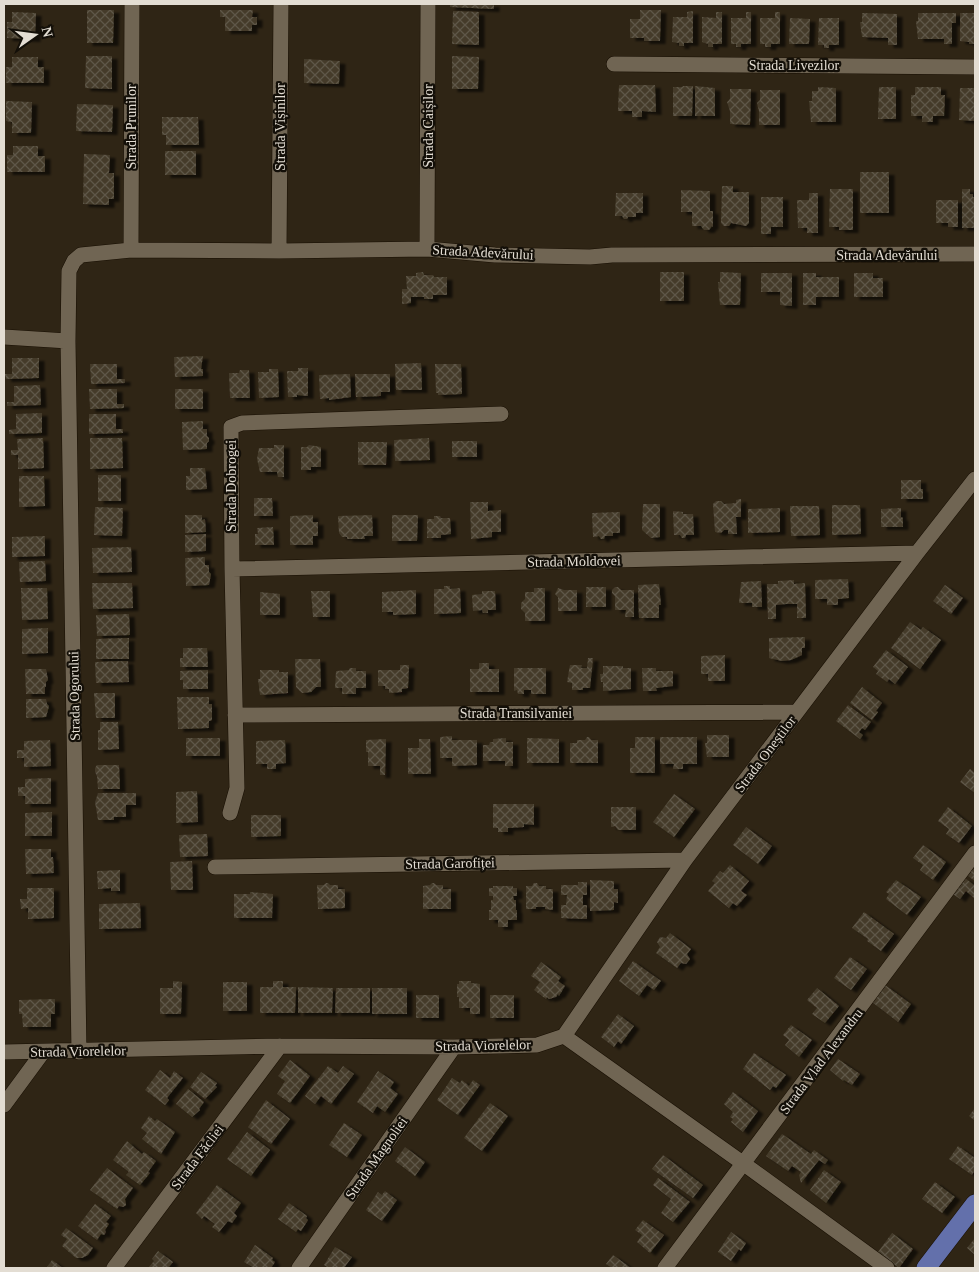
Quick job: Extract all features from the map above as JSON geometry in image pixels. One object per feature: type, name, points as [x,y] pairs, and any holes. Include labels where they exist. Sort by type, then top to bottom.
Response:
[{"type":"main road","points":[[926,1268],[975,1204]]},
{"type":"street","name":"Strada Prunilor","points":[[131,250],[132,4]]},
{"type":"street","name":"Strada Vișinilor","points":[[279,251],[281,4]]},
{"type":"street","name":"Strada Caișilor","points":[[427,249],[428,4]]},
{"type":"street","name":"Strada Livezilor","points":[[614,64],[975,67]]},
{"type":"street","name":"Strada Adevărului","points":[[68,341],[69,270],[74,261],[81,255],[131,250],[427,249],[495,255],[590,257],[612,255],[975,254]]},
{"type":"street","points":[[4,337],[68,341]]},
{"type":"street","name":"Strada Ogorului","points":[[68,341],[79,1052]]},
{"type":"street","name":"Strada Dobrogei","points":[[230,814],[237,788],[232,569],[232,427],[242,423],[501,414]]},
{"type":"street","name":"Strada Oneștilor","points":[[564,1036],[685,860],[975,479]]},
{"type":"street","name":"Strada Moldovei","points":[[232,569],[917,553]]},
{"type":"street","name":"Strada Transilvaniei","points":[[235,715],[797,712]]},
{"type":"street","name":"Strada Vlad Alexandru","points":[[665,1268],[975,852]]},
{"type":"street","name":"Strada Garofiței","points":[[215,867],[685,860]]},
{"type":"street","points":[[564,1036],[886,1268]]},
{"type":"street","name":"Strada Viorelelor","points":[[4,1052],[79,1052],[280,1046],[454,1047],[536,1045],[564,1036]]},
{"type":"street","name":"Strada Făcliei","points":[[114,1268],[280,1046]]},
{"type":"street","name":"Strada Magnoliei","points":[[299,1268],[454,1047]]},
{"type":"street","points":[[4,1105],[43,1052]]},
{"type":"building","points":[[450,4],[494,4],[494,9],[450,7]]},
{"type":"building","points":[[87,10],[114,10],[113,43],[87,43]]},
{"type":"building","points":[[220,10],[253,10],[252,17],[257,17],[257,25],[252,25],[252,31],[225,31],[225,17],[220,17]]},
{"type":"building","points":[[640,10],[661,10],[660,41],[644,41],[644,38],[630,38],[630,19],[640,19]]},
{"type":"building","points":[[453,11],[479,12],[479,45],[452,44]]},
{"type":"building","points":[[693,11],[693,43],[684,43],[684,46],[679,46],[679,43],[672,42],[673,17],[687,17],[687,12]]},
{"type":"building","points":[[12,12],[36,13],[35,39],[7,38],[7,22],[12,22]]},
{"type":"building","points":[[716,12],[722,12],[722,44],[713,44],[713,47],[708,47],[708,44],[702,42],[702,17],[716,18]]},
{"type":"building","points":[[746,12],[751,12],[751,44],[741,44],[741,47],[736,47],[736,44],[731,44],[731,18],[746,18]]},
{"type":"building","points":[[775,12],[780,12],[780,44],[771,44],[771,47],[765,47],[765,44],[760,44],[760,18],[775,18]]},
{"type":"building","points":[[862,13],[897,14],[897,45],[888,45],[888,38],[862,37],[860,22],[862,22]]},
{"type":"building","points":[[918,13],[956,13],[956,23],[952,23],[952,44],[944,44],[944,39],[918,39],[916,21],[918,21]]},
{"type":"building","points":[[960,13],[975,13],[975,44],[960,41]]},
{"type":"building","points":[[790,18],[810,19],[809,44],[789,44]]},
{"type":"building","points":[[819,18],[839,18],[839,45],[829,45],[829,48],[824,48],[824,45],[818,45]]},
{"type":"building","points":[[86,56],[112,56],[112,89],[85,88]]},
{"type":"building","points":[[452,56],[479,57],[478,89],[452,89]]},
{"type":"building","points":[[12,57],[38,57],[38,67],[44,67],[44,83],[6,83],[6,67],[12,67]]},
{"type":"building","points":[[304,59],[340,61],[339,84],[304,83]]},
{"type":"building","points":[[619,85],[655,85],[656,112],[642,111],[642,117],[632,117],[632,111],[618,111]]},
{"type":"building","points":[[693,86],[692,116],[673,116],[673,87]]},
{"type":"building","points":[[695,86],[715,88],[715,116],[695,116]]},
{"type":"building","points":[[818,87],[836,88],[836,122],[811,122],[809,101],[812,101],[812,91],[818,91]]},
{"type":"building","points":[[879,87],[896,87],[896,119],[878,119]]},
{"type":"building","points":[[915,87],[941,87],[941,95],[945,95],[944,116],[933,116],[933,122],[922,122],[922,116],[911,116],[911,95],[915,95]]},
{"type":"building","points":[[960,88],[975,88],[975,121],[959,120]]},
{"type":"building","points":[[730,89],[751,89],[750,125],[730,124],[730,111],[727,102],[730,99]]},
{"type":"building","points":[[760,90],[780,90],[780,125],[759,125],[757,103],[760,100]]},
{"type":"building","points":[[6,101],[32,102],[31,133],[12,133],[12,122],[6,121]]},
{"type":"building","points":[[77,104],[113,105],[112,132],[76,131]]},
{"type":"building","points":[[162,117],[198,117],[199,145],[166,145],[166,135],[162,135]]},
{"type":"building","points":[[13,146],[38,146],[38,156],[45,156],[45,172],[7,172],[7,155],[13,155]]},
{"type":"building","points":[[165,151],[196,151],[196,175],[165,175]]},
{"type":"building","points":[[84,154],[110,155],[109,173],[114,173],[114,199],[109,199],[109,205],[83,204]]},
{"type":"building","points":[[860,172],[889,172],[889,213],[860,213]]},
{"type":"building","points":[[722,186],[733,186],[733,192],[749,192],[749,223],[746,226],[731,223],[729,226],[724,226],[721,223]]},
{"type":"building","points":[[830,189],[853,189],[853,230],[839,230],[839,227],[829,227]]},
{"type":"building","points":[[962,189],[970,189],[970,194],[973,194],[973,197],[975,197],[975,228],[962,228]]},
{"type":"building","points":[[681,190],[710,191],[710,211],[713,211],[713,227],[709,230],[704,230],[701,226],[692,226],[692,212],[681,212]]},
{"type":"building","points":[[616,193],[643,193],[643,213],[636,213],[636,217],[628,217],[627,219],[624,219],[622,216],[615,216]]},
{"type":"building","points":[[809,193],[818,193],[818,233],[807,233],[807,228],[798,228],[797,200],[809,200]]},
{"type":"building","points":[[761,197],[783,197],[783,227],[771,227],[771,234],[761,234]]},
{"type":"building","points":[[936,200],[958,200],[958,227],[948,227],[948,223],[936,223]]},
{"type":"building","points":[[423,272],[424,275],[447,277],[447,295],[433,295],[433,299],[411,297],[411,303],[402,304],[402,289],[407,289],[406,276],[416,276],[416,273]]},
{"type":"building","points":[[660,272],[684,272],[684,301],[660,301]]},
{"type":"building","points":[[720,272],[741,273],[740,305],[720,305],[718,282],[720,282]]},
{"type":"building","points":[[761,273],[792,273],[792,306],[780,305],[780,292],[761,292]]},
{"type":"building","points":[[803,273],[816,273],[816,277],[839,277],[839,297],[816,297],[816,305],[803,305]]},
{"type":"building","points":[[854,273],[873,273],[873,278],[883,278],[883,297],[854,297]]},
{"type":"building","points":[[203,356],[201,369],[203,369],[203,376],[175,377],[174,357]]},
{"type":"building","points":[[12,358],[39,358],[39,378],[6,379],[5,374],[12,374]]},
{"type":"building","points":[[421,363],[422,390],[396,390],[395,364]]},
{"type":"building","points":[[90,364],[117,364],[117,379],[125,379],[125,383],[91,384]]},
{"type":"building","points":[[435,364],[461,364],[462,394],[438,395],[436,393]]},
{"type":"building","points":[[298,368],[308,368],[308,396],[297,395],[297,397],[288,397],[287,371],[298,371]]},
{"type":"building","points":[[269,369],[278,369],[279,397],[259,398],[258,372],[269,372]]},
{"type":"building","points":[[240,370],[249,370],[250,398],[230,398],[229,373],[239,373]]},
{"type":"building","points":[[350,374],[351,397],[329,400],[329,398],[320,399],[319,375]]},
{"type":"building","points":[[355,374],[390,374],[390,392],[381,392],[381,396],[356,397]]},
{"type":"building","points":[[40,385],[41,405],[7,406],[7,402],[14,402],[14,386]]},
{"type":"building","points":[[89,389],[117,389],[117,404],[124,404],[124,408],[90,409]]},
{"type":"building","points":[[175,389],[203,389],[203,409],[175,409]]},
{"type":"building","points":[[42,413],[42,433],[9,434],[9,430],[16,429],[16,414]]},
{"type":"building","points":[[89,414],[116,414],[116,429],[123,429],[123,433],[89,434]]},
{"type":"building","points":[[203,421],[203,429],[207,429],[207,436],[209,438],[207,449],[183,450],[182,422]]},
{"type":"building","points":[[43,438],[44,468],[18,469],[18,455],[11,455],[11,450],[18,450],[17,439]]},
{"type":"building","points":[[90,438],[122,438],[123,468],[90,469]]},
{"type":"building","points":[[429,438],[430,460],[395,461],[394,440]]},
{"type":"building","points":[[452,441],[477,441],[477,457],[452,457]]},
{"type":"building","points":[[358,442],[387,442],[386,465],[358,465]]},
{"type":"building","points":[[274,445],[284,445],[284,477],[278,477],[277,472],[260,472],[257,459],[259,448],[274,448]]},
{"type":"building","points":[[309,445],[321,447],[321,467],[301,470],[301,447]]},
{"type":"building","points":[[190,468],[205,468],[207,489],[186,490],[186,476],[190,476]]},
{"type":"building","points":[[98,475],[121,475],[121,501],[98,501]]},
{"type":"building","points":[[19,476],[44,476],[45,506],[19,507]]},
{"type":"building","points":[[901,480],[921,480],[923,499],[901,499]]},
{"type":"building","points":[[254,498],[272,498],[273,516],[254,516]]},
{"type":"building","points":[[741,499],[741,517],[736,517],[737,534],[728,534],[728,530],[724,530],[721,533],[715,532],[713,504],[716,501],[721,501],[724,504],[736,503],[736,500]]},
{"type":"building","points":[[470,502],[488,502],[488,511],[501,510],[501,532],[492,532],[492,537],[471,539]]},
{"type":"building","points":[[643,504],[660,504],[660,537],[651,538],[642,530]]},
{"type":"building","points":[[832,505],[860,505],[861,534],[832,535]]},
{"type":"building","points":[[790,506],[819,506],[820,535],[791,536]]},
{"type":"building","points":[[95,507],[123,508],[122,536],[94,535]]},
{"type":"building","points":[[780,508],[780,532],[748,533],[748,509]]},
{"type":"building","points":[[901,508],[903,527],[881,527],[881,509]]},
{"type":"building","points":[[673,511],[693,514],[694,535],[686,535],[685,538],[682,538],[680,535],[674,535]]},
{"type":"building","points":[[620,512],[620,533],[613,533],[613,536],[605,536],[604,539],[601,539],[599,536],[593,537],[592,513]]},
{"type":"building","points":[[185,515],[202,515],[202,520],[205,519],[206,532],[185,533]]},
{"type":"building","points":[[313,515],[313,522],[318,522],[318,536],[313,536],[313,545],[290,545],[290,516]]},
{"type":"building","points":[[372,515],[373,536],[364,536],[365,539],[347,539],[347,537],[342,537],[339,533],[338,516]]},
{"type":"building","points":[[392,515],[418,515],[417,541],[392,541]]},
{"type":"building","points":[[434,516],[450,518],[451,534],[441,535],[441,538],[427,538],[427,519],[434,519]]},
{"type":"building","points":[[273,527],[274,545],[255,545],[255,534],[258,534],[257,528]]},
{"type":"building","points":[[206,534],[206,551],[185,552],[185,535]]},
{"type":"building","points":[[45,536],[45,556],[12,557],[12,537]]},
{"type":"building","points":[[131,547],[132,572],[93,573],[92,548]]},
{"type":"building","points":[[205,557],[205,565],[209,565],[209,572],[211,574],[209,585],[186,586],[185,558]]},
{"type":"building","points":[[45,561],[46,581],[20,582],[19,562]]},
{"type":"building","points":[[848,579],[849,598],[838,599],[838,605],[827,605],[827,599],[815,599],[815,580]]},
{"type":"building","points":[[794,580],[794,584],[805,583],[806,618],[797,618],[797,604],[786,604],[776,605],[776,619],[768,619],[767,584],[778,584],[778,581]]},
{"type":"building","points":[[761,581],[762,607],[752,607],[752,603],[739,603],[741,582]]},
{"type":"building","points":[[92,583],[132,583],[133,608],[93,609]]},
{"type":"building","points":[[659,584],[661,605],[659,605],[659,618],[639,618],[638,585]]},
{"type":"building","points":[[945,585],[963,598],[951,614],[933,601]]},
{"type":"building","points":[[444,586],[450,586],[450,589],[460,588],[461,613],[434,614],[434,589],[444,589]]},
{"type":"building","points":[[586,587],[606,587],[606,607],[586,607]]},
{"type":"building","points":[[615,587],[621,590],[634,590],[634,617],[625,617],[626,610],[615,610],[615,596],[612,590]]},
{"type":"building","points":[[21,588],[47,588],[48,619],[22,620]]},
{"type":"building","points":[[534,588],[545,588],[545,621],[525,621],[525,613],[521,609],[521,603],[525,599],[525,592],[534,592]]},
{"type":"building","points":[[558,588],[577,590],[577,611],[558,611],[558,597],[555,594]]},
{"type":"building","points":[[416,590],[416,614],[393,615],[393,612],[382,612],[382,592]]},
{"type":"building","points":[[311,591],[330,591],[330,617],[313,617]]},
{"type":"building","points":[[482,591],[495,591],[496,610],[488,610],[488,613],[483,613],[482,610],[473,611],[472,595],[482,594]]},
{"type":"building","points":[[260,592],[280,594],[280,615],[260,615]]},
{"type":"building","points":[[129,614],[130,635],[97,636],[96,615]]},
{"type":"building","points":[[910,622],[921,630],[923,627],[941,640],[920,669],[891,648]]},
{"type":"building","points":[[48,628],[48,653],[22,654],[22,629]]},
{"type":"building","points":[[805,637],[805,648],[802,648],[802,655],[791,660],[782,661],[769,658],[769,638]]},
{"type":"building","points":[[129,638],[129,659],[96,659],[96,639]]},
{"type":"building","points":[[183,648],[207,648],[208,667],[180,667],[180,658],[183,658]]},
{"type":"building","points":[[886,650],[908,667],[895,684],[889,679],[887,682],[876,674],[878,671],[873,667]]},
{"type":"building","points":[[725,655],[725,681],[708,681],[708,674],[701,674],[701,656]]},
{"type":"building","points":[[588,658],[593,658],[590,688],[572,690],[572,683],[567,682],[570,665],[582,665],[581,668],[587,668]]},
{"type":"building","points":[[295,659],[320,659],[321,687],[316,687],[311,692],[302,693],[296,687]]},
{"type":"building","points":[[128,661],[129,682],[96,683],[95,662]]},
{"type":"building","points":[[479,663],[489,663],[489,669],[499,669],[499,692],[470,692],[470,669],[479,669]]},
{"type":"building","points":[[400,665],[409,665],[408,688],[402,689],[402,692],[389,693],[389,689],[385,689],[385,686],[378,686],[378,670],[400,670]]},
{"type":"building","points":[[603,666],[631,668],[631,689],[603,691],[603,682],[601,682],[600,674],[603,674]]},
{"type":"building","points":[[350,668],[356,668],[356,671],[366,671],[366,688],[356,688],[356,694],[342,694],[342,688],[335,688],[336,671],[349,670]]},
{"type":"building","points":[[514,668],[546,668],[546,694],[531,694],[531,690],[524,690],[524,694],[518,694],[517,690],[514,691]]},
{"type":"building","points":[[642,668],[656,668],[656,671],[673,671],[673,686],[656,688],[657,691],[643,691]]},
{"type":"building","points":[[25,669],[46,669],[48,680],[46,682],[45,694],[26,694]]},
{"type":"building","points":[[208,670],[208,689],[183,689],[180,671]]},
{"type":"building","points":[[260,670],[288,672],[288,693],[260,695],[258,679],[260,679]]},
{"type":"building","points":[[862,687],[882,703],[872,720],[850,703]]},
{"type":"building","points":[[94,693],[115,693],[115,718],[96,718]]},
{"type":"building","points":[[177,697],[209,697],[209,704],[212,704],[212,720],[209,721],[209,728],[178,729]]},
{"type":"building","points":[[26,699],[46,699],[49,706],[46,717],[26,718]]},
{"type":"building","points":[[848,705],[871,722],[865,730],[862,728],[859,732],[863,735],[860,739],[836,721]]},
{"type":"building","points":[[100,722],[118,722],[119,749],[98,750]]},
{"type":"building","points":[[707,735],[729,735],[729,757],[707,757],[705,743],[707,743]]},
{"type":"building","points":[[452,736],[452,740],[477,740],[477,765],[452,766],[452,758],[440,758],[440,737]]},
{"type":"building","points":[[587,737],[591,740],[598,740],[598,763],[570,763],[570,743],[577,743],[577,740],[585,740]]},
{"type":"building","points":[[635,737],[655,737],[655,773],[630,773],[630,748],[635,748]]},
{"type":"building","points":[[660,737],[697,737],[697,764],[683,764],[683,769],[673,769],[674,764],[660,764]]},
{"type":"building","points":[[186,738],[220,738],[220,756],[186,756]]},
{"type":"building","points":[[506,738],[506,742],[513,742],[513,766],[505,766],[505,761],[483,761],[483,745],[489,745],[490,742],[493,742],[493,739]]},
{"type":"building","points":[[527,738],[559,739],[559,763],[527,763]]},
{"type":"building","points":[[386,739],[385,775],[380,775],[380,766],[368,766],[366,740]]},
{"type":"building","points":[[419,739],[430,739],[431,774],[408,774],[408,748],[419,748]]},
{"type":"building","points":[[50,740],[51,766],[24,767],[24,758],[17,758],[17,750],[24,750],[24,741]]},
{"type":"building","points":[[285,740],[286,763],[276,764],[276,769],[267,769],[267,764],[256,764],[256,741]]},
{"type":"building","points":[[97,765],[119,765],[120,789],[98,789],[95,772]]},
{"type":"building","points":[[970,769],[975,773],[975,793],[960,782]]},
{"type":"building","points":[[51,778],[51,804],[25,804],[25,796],[18,796],[18,787],[25,787],[25,779]]},
{"type":"building","points":[[197,791],[198,822],[176,823],[176,792]]},
{"type":"building","points":[[98,793],[136,793],[136,805],[126,805],[126,817],[114,817],[114,820],[98,820],[95,802]]},
{"type":"building","points":[[674,794],[695,809],[674,837],[653,822]]},
{"type":"building","points":[[493,804],[534,804],[534,825],[524,824],[524,827],[508,828],[508,832],[498,832],[498,828],[493,828]]},
{"type":"building","points":[[611,807],[636,807],[636,830],[618,830],[615,826],[611,827]]},
{"type":"building","points":[[948,807],[972,826],[959,843],[946,834],[949,829],[938,821]]},
{"type":"building","points":[[52,812],[52,836],[25,836],[25,813]]},
{"type":"building","points":[[251,815],[281,815],[281,836],[251,837]]},
{"type":"building","points":[[746,827],[772,846],[758,864],[733,845]]},
{"type":"building","points":[[207,834],[208,856],[180,857],[179,835]]},
{"type":"building","points":[[923,845],[946,862],[933,880],[920,870],[923,865],[913,858]]},
{"type":"building","points":[[25,849],[51,849],[54,873],[26,874]]},
{"type":"building","points":[[192,861],[193,890],[171,890],[170,862]]},
{"type":"building","points":[[730,865],[749,881],[741,891],[747,895],[737,906],[733,903],[729,908],[708,891],[715,883],[712,881],[720,871],[723,873]]},
{"type":"building","points":[[973,869],[975,870],[975,881],[968,876]]},
{"type":"building","points":[[120,870],[120,891],[111,891],[111,888],[98,889],[97,871]]},
{"type":"building","points":[[965,878],[975,886],[975,899],[966,891],[960,899],[953,894]]},
{"type":"building","points":[[590,880],[614,881],[614,889],[618,889],[618,903],[614,902],[614,910],[590,911]]},
{"type":"building","points":[[896,880],[921,897],[907,915],[886,899],[889,894],[886,892]]},
{"type":"building","points":[[578,882],[587,882],[587,895],[583,895],[583,905],[587,905],[587,919],[561,918],[561,905],[566,905],[567,895],[561,895],[561,885],[578,885]]},
{"type":"building","points":[[326,883],[338,885],[338,889],[345,889],[345,908],[318,909],[317,885],[324,885]]},
{"type":"building","points":[[432,883],[443,885],[443,889],[451,889],[451,909],[423,909],[423,886]]},
{"type":"building","points":[[534,883],[537,883],[539,886],[546,886],[546,889],[553,889],[553,910],[545,909],[545,907],[526,909],[526,886],[532,886]]},
{"type":"building","points":[[493,886],[513,886],[513,888],[517,888],[517,896],[513,896],[514,900],[516,900],[517,920],[508,920],[508,927],[498,927],[498,920],[489,920],[489,910],[491,910],[493,896],[489,896],[489,888],[493,888]]},
{"type":"building","points":[[27,888],[54,888],[54,918],[28,919],[28,908],[21,909],[20,899],[27,899]]},
{"type":"building","points":[[250,892],[273,894],[272,918],[234,918],[234,894],[250,894]]},
{"type":"building","points":[[140,903],[141,928],[99,929],[99,904]]},
{"type":"building","points":[[864,912],[894,934],[881,951],[852,928]]},
{"type":"building","points":[[670,933],[691,949],[687,954],[690,959],[686,964],[681,963],[677,968],[656,953],[660,947],[657,942],[660,937],[666,938]]},
{"type":"building","points":[[850,957],[867,969],[851,990],[834,978]]},
{"type":"building","points":[[633,961],[661,981],[654,990],[647,985],[639,996],[619,981]]},
{"type":"building","points":[[541,962],[561,977],[558,981],[565,986],[559,996],[558,994],[556,997],[549,999],[547,997],[546,999],[534,990],[540,982],[531,976]]},
{"type":"building","points":[[173,981],[182,982],[181,1014],[160,1014],[160,988],[173,988]]},
{"type":"building","points":[[273,981],[283,981],[283,987],[296,987],[295,1013],[260,1013],[260,987],[273,987]]},
{"type":"building","points":[[459,981],[471,981],[471,983],[480,984],[480,1014],[470,1014],[470,1008],[459,1008],[457,984],[459,984]]},
{"type":"building","points":[[223,982],[247,982],[247,1011],[223,1011]]},
{"type":"building","points":[[885,985],[911,1004],[898,1022],[872,1002]]},
{"type":"building","points":[[298,987],[333,988],[332,1013],[298,1013]]},
{"type":"building","points":[[336,988],[370,988],[370,1013],[335,1013]]},
{"type":"building","points":[[372,988],[407,988],[407,1014],[372,1014]]},
{"type":"building","points":[[817,988],[839,1006],[825,1023],[812,1014],[817,1008],[807,1000]]},
{"type":"building","points":[[416,995],[439,995],[439,1018],[416,1018]]},
{"type":"building","points":[[490,995],[514,995],[514,1018],[490,1018]]},
{"type":"building","points":[[55,999],[55,1014],[51,1014],[51,1027],[23,1027],[22,1014],[19,1014],[19,1000]]},
{"type":"building","points":[[618,1014],[634,1026],[621,1044],[618,1041],[614,1047],[601,1037]]},
{"type":"building","points":[[791,1025],[812,1040],[799,1057],[785,1045],[789,1040],[783,1035]]},
{"type":"building","points":[[754,1053],[786,1075],[776,1088],[773,1086],[770,1090],[743,1069]]},
{"type":"building","points":[[838,1059],[860,1074],[852,1085],[843,1081],[830,1070]]},
{"type":"building","points":[[290,1060],[310,1076],[290,1103],[277,1094],[285,1081],[278,1076]]},
{"type":"building","points":[[328,1066],[338,1073],[343,1066],[354,1074],[331,1104],[321,1096],[315,1104],[305,1096]]},
{"type":"building","points":[[160,1070],[170,1078],[174,1071],[183,1078],[167,1098],[169,1100],[165,1105],[145,1090]]},
{"type":"building","points":[[378,1071],[394,1082],[390,1088],[398,1094],[385,1112],[377,1106],[373,1113],[357,1102]]},
{"type":"building","points":[[201,1072],[217,1083],[215,1086],[217,1087],[205,1099],[190,1087]]},
{"type":"building","points":[[452,1078],[460,1083],[462,1080],[469,1086],[473,1080],[480,1085],[458,1115],[437,1100]]},
{"type":"building","points":[[188,1089],[204,1102],[200,1110],[192,1117],[176,1104]]},
{"type":"building","points":[[733,1092],[758,1111],[743,1132],[731,1122],[733,1119],[730,1117],[733,1112],[724,1104]]},
{"type":"building","points":[[266,1100],[290,1119],[271,1144],[248,1127]]},
{"type":"building","points":[[490,1103],[508,1116],[482,1151],[464,1138]]},
{"type":"building","points":[[975,1108],[975,1121],[969,1116]]},
{"type":"building","points":[[149,1116],[155,1121],[157,1119],[175,1132],[161,1154],[142,1139],[147,1133],[141,1128]]},
{"type":"building","points":[[344,1123],[362,1135],[347,1157],[329,1145]]},
{"type":"building","points":[[247,1132],[270,1150],[251,1176],[227,1159]]},
{"type":"building","points":[[782,1134],[811,1154],[814,1150],[828,1160],[825,1164],[819,1160],[801,1183],[799,1175],[801,1172],[792,1166],[788,1171],[766,1156]]},
{"type":"building","points":[[127,1141],[142,1154],[144,1152],[156,1161],[148,1172],[150,1173],[140,1185],[126,1175],[129,1172],[113,1160]]},
{"type":"building","points":[[958,1146],[975,1158],[975,1170],[972,1175],[949,1159]]},
{"type":"building","points":[[405,1147],[425,1162],[415,1176],[395,1161]]},
{"type":"building","points":[[663,1155],[703,1185],[693,1198],[652,1169]]},
{"type":"building","points":[[107,1168],[133,1188],[125,1199],[126,1205],[123,1207],[119,1206],[117,1209],[90,1190]]},
{"type":"building","points":[[824,1170],[841,1182],[826,1203],[810,1190]]},
{"type":"building","points":[[658,1178],[690,1202],[673,1222],[661,1213],[671,1199],[653,1185]]},
{"type":"building","points":[[935,1182],[955,1197],[942,1213],[922,1199]]},
{"type":"building","points":[[217,1185],[241,1203],[234,1213],[237,1216],[232,1223],[228,1221],[219,1232],[212,1227],[215,1224],[204,1216],[202,1219],[196,1213]]},
{"type":"building","points":[[385,1191],[397,1200],[382,1221],[366,1210],[378,1192],[382,1195]]},
{"type":"building","points":[[289,1203],[307,1216],[308,1220],[301,1231],[298,1229],[296,1232],[278,1219]]},
{"type":"building","points":[[95,1204],[111,1216],[106,1222],[109,1224],[105,1230],[106,1232],[104,1235],[101,1234],[97,1240],[78,1226]]},
{"type":"building","points":[[643,1220],[664,1235],[650,1253],[637,1242],[642,1235],[635,1230]]},
{"type":"building","points":[[66,1228],[93,1248],[88,1255],[76,1258],[62,1246],[67,1239],[61,1235]]},
{"type":"building","points":[[731,1232],[746,1243],[741,1251],[739,1249],[731,1261],[718,1252]]},
{"type":"building","points":[[892,1233],[913,1249],[899,1268],[878,1252]]},
{"type":"building","points":[[975,1238],[975,1255],[967,1248]]},
{"type":"building","points":[[255,1245],[273,1258],[272,1260],[275,1262],[271,1268],[254,1268],[244,1262]]},
{"type":"building","points":[[335,1247],[352,1257],[344,1268],[329,1268],[324,1265]]},
{"type":"building","points":[[158,1251],[173,1262],[169,1267],[171,1268],[148,1268],[154,1261],[152,1259]]},
{"type":"building","points":[[613,1255],[631,1268],[612,1268],[606,1264]]},
{"type":"building","points":[[52,1260],[63,1268],[47,1267]]}]
